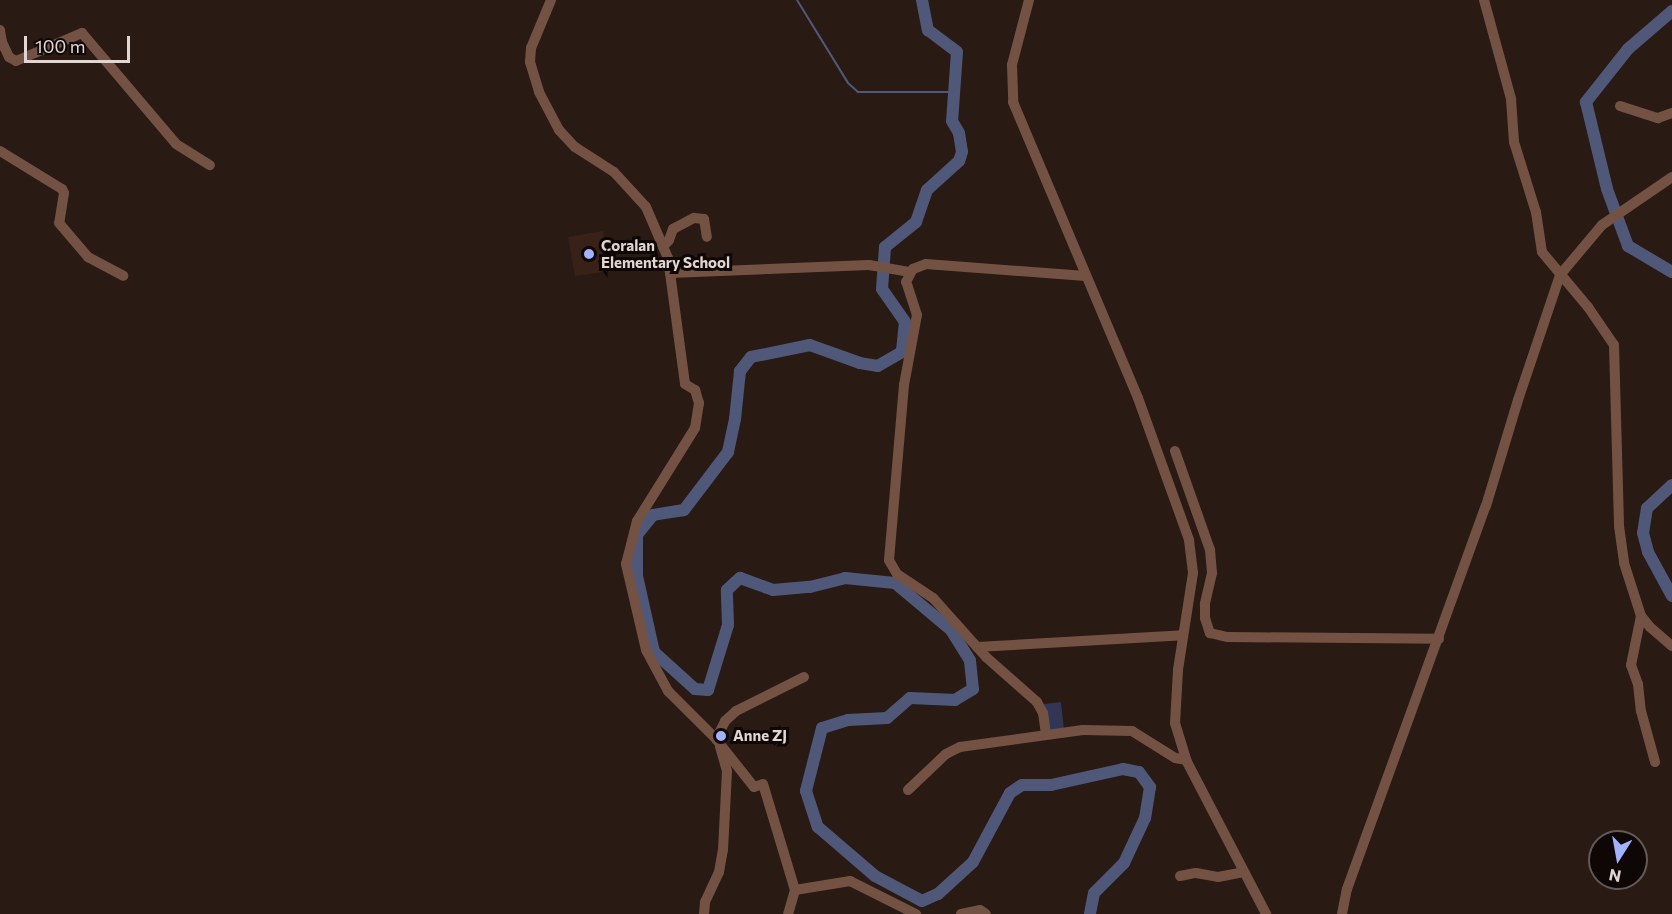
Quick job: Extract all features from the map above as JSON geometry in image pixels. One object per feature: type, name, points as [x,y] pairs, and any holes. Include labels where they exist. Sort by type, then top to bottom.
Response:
[{"type":"street","points":[[551,0],[531,48],[531,62],[547,110],[559,130],[575,147],[614,172],[646,207],[663,247],[670,273],[685,384],[695,390],[699,403],[695,428],[637,521],[626,564],[651,662],[657,667],[668,691],[717,741],[754,787],[763,784],[795,890],[788,914]]},
{"type":"street","points":[[1029,0],[1012,65],[1013,102],[1138,398],[1189,540],[1194,562],[1174,711],[1186,760],[1266,914]]},
{"type":"street","points":[[1484,0],[1511,99],[1514,142],[1536,212],[1540,245],[1545,258],[1614,345],[1620,540],[1629,581],[1641,616],[1672,646]]},
{"type":"street","points":[[0,30],[1,44],[9,57],[16,61],[82,33],[176,144],[210,165]]},
{"type":"street","points":[[1620,106],[1658,118],[1672,113]]},
{"type":"street","points":[[0,151],[62,189],[64,193],[59,223],[88,257],[123,276]]},
{"type":"street","points":[[1342,914],[1347,889],[1486,506],[1518,400],[1560,275],[1602,225],[1672,177]]},
{"type":"street","points":[[663,247],[669,240],[673,229],[694,218],[704,219],[707,237]]},
{"type":"street","points":[[670,273],[873,265],[910,272],[927,264],[1086,276]]},
{"type":"street","points":[[910,272],[906,289],[915,304],[917,315],[904,385],[889,560],[897,574],[933,598],[977,647],[1037,702],[1043,713],[1046,734]]},
{"type":"street","points":[[1175,451],[1210,550],[1212,573],[1205,604],[1207,628],[1215,636],[1439,639]]},
{"type":"street","points":[[1190,601],[1205,604]]},
{"type":"street","points":[[1641,616],[1631,665],[1638,684],[1641,711],[1655,762]]},
{"type":"street","points":[[977,647],[1183,635]]},
{"type":"street","points":[[704,914],[705,902],[719,872],[723,850],[727,771],[717,741],[725,722],[736,711],[804,677]]},
{"type":"street","points":[[908,790],[953,750],[978,743],[1083,730],[1132,730],[1175,758],[1186,760]]},
{"type":"street","points":[[1180,876],[1196,873],[1218,877],[1244,872]]},
{"type":"street","points":[[795,890],[850,881],[895,906],[916,914]]},
{"type":"street","points":[[961,914],[980,910],[986,914]]},
{"type":"shaded area","name":"Coralan Elementary School","points":[[603,231],[610,271],[575,276],[568,237]]},
{"type":"shaded area","points":[[1061,702],[1064,730],[1048,732],[1044,704]]},
{"type":"waterway","points":[[797,0],[848,83],[858,92],[954,92]]},
{"type":"waterway","points":[[922,0],[928,30],[957,52],[952,121],[959,133],[962,152],[959,161],[927,190],[916,222],[885,247],[882,289],[905,322],[902,352],[878,366],[860,363],[810,345],[751,357],[740,371],[735,419],[728,452],[684,510],[653,515],[637,535],[637,576],[654,652],[695,689],[708,690],[728,625],[727,590],[740,578],[773,590],[810,587],[845,578],[895,583],[951,630],[970,661],[973,689],[955,700],[910,698],[887,718],[848,720],[822,728],[806,791],[818,827],[875,876],[922,901],[938,894],[973,862],[1010,793],[1022,785],[1051,785],[1123,769],[1139,772],[1150,787],[1145,818],[1124,863],[1094,893],[1090,914]]},
{"type":"waterway","points":[[1672,11],[1628,49],[1586,102],[1607,189],[1628,246],[1672,272]]},
{"type":"waterway","points":[[1672,485],[1647,508],[1643,533],[1648,552],[1672,596]]},
{"type":"place","name":"Coralan Elementary School","points":[[589,254]]},
{"type":"place","name":"Anne ZJ","points":[[721,736]]}]
